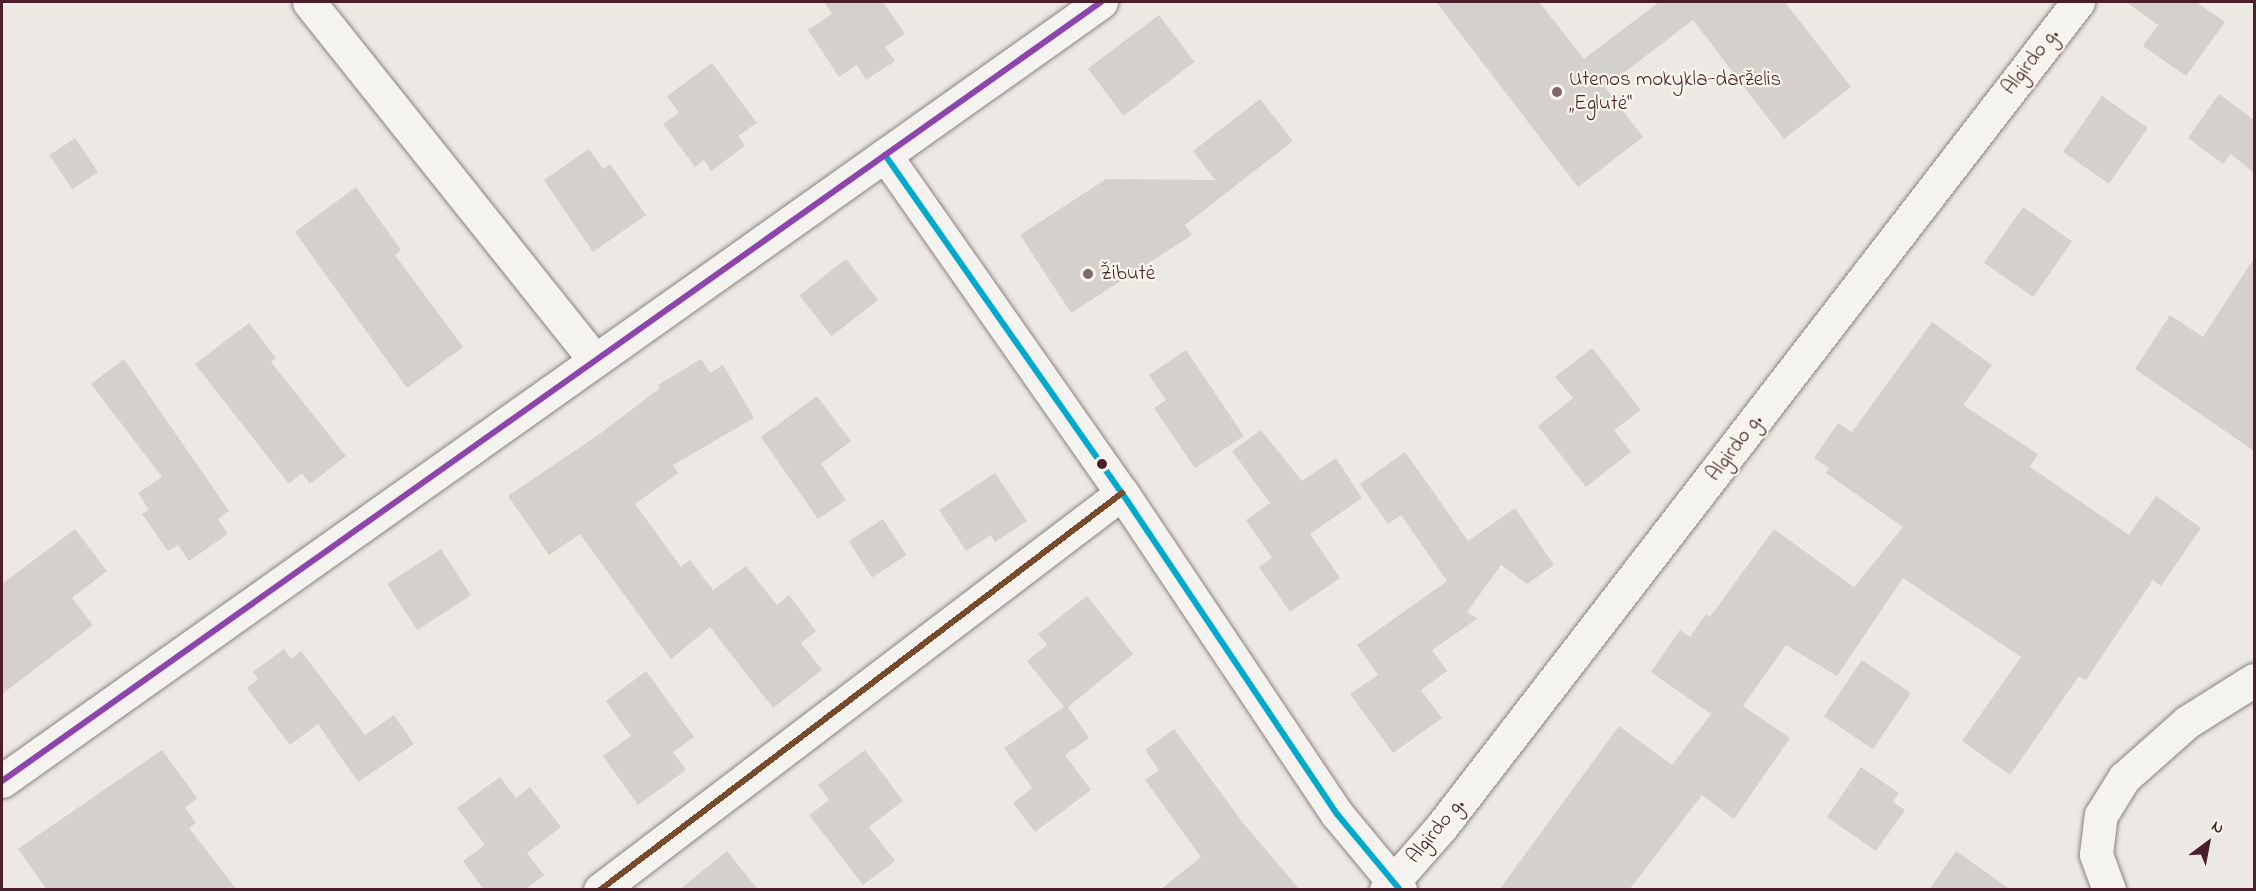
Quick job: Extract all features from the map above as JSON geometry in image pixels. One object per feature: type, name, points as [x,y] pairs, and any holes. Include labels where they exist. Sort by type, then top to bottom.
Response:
[{"type":"street","points":[[309,2],[592,357]]},
{"type":"street","points":[[2,781],[592,357],[885,155],[1101,2]]},
{"type":"street","name":"Algirdo g.","points":[[1393,887],[2078,2]]},
{"type":"street","points":[[885,155],[1122,493],[1337,813],[1393,887]]},
{"type":"street","points":[[600,890],[1122,493]]},
{"type":"street","points":[[2109,890],[2096,854],[2101,815],[2124,778],[2187,722],[2254,680]]},
{"type":"building","points":[[824,2],[883,2],[905,34],[885,47],[895,61],[866,80],[857,65],[839,77],[808,30],[832,14]]},
{"type":"building","name":"Utenos mokykla-darželis „Eglutė“","points":[[1436,2],[1539,2],[1584,59],[1659,2],[1785,2],[1851,87],[1784,139],[1693,20],[1605,87],[1643,137],[1578,187]]},
{"type":"building","points":[[2126,2],[2196,2],[2225,22],[2186,76],[2143,46],[2158,25]]},
{"type":"building","points":[[1159,15],[1195,62],[1123,116],[1088,69]]},
{"type":"building","points":[[712,63],[757,123],[738,136],[745,146],[711,171],[704,160],[695,167],[663,124],[679,113],[667,96]]},
{"type":"building","points":[[2219,94],[2254,120],[2254,173],[2231,154],[2223,164],[2188,138]]},
{"type":"building","points":[[2102,96],[2148,128],[2109,184],[2063,152]]},
{"type":"building","name":"Žibutė","points":[[1260,99],[1293,141],[1185,225],[1192,235],[1071,313],[1020,235],[1106,179],[1215,180],[1193,151]]},
{"type":"building","points":[[75,138],[98,172],[72,189],[49,155]]},
{"type":"building","points":[[589,149],[603,169],[610,164],[646,215],[593,252],[544,180]]},
{"type":"building","points":[[356,187],[401,250],[395,255],[463,347],[407,388],[295,232]]},
{"type":"building","points":[[2023,207],[2072,241],[2033,297],[1984,263]]},
{"type":"building","points":[[2254,258],[2254,451],[2135,369],[2170,315],[2203,337]]},
{"type":"building","points":[[846,259],[878,300],[832,336],[800,295]]},
{"type":"building","points":[[1932,322],[1992,365],[1963,405],[2038,454],[2030,467],[2129,535],[2156,496],[2201,528],[2161,586],[2153,580],[2086,680],[2079,676],[2010,775],[1962,741],[2021,657],[1903,578],[1837,676],[1786,645],[1743,706],[1790,738],[1734,819],[1702,795],[1629,890],[1499,890],[1619,726],[1672,765],[1711,714],[1651,672],[1680,630],[1690,637],[1706,614],[1710,617],[1774,529],[1854,587],[1903,527],[1826,473],[1829,468],[1814,458],[1838,423],[1852,432]]},
{"type":"building","points":[[249,323],[276,358],[271,362],[346,456],[310,484],[302,473],[289,484],[195,364]]},
{"type":"building","points":[[1592,348],[1641,410],[1614,430],[1631,452],[1586,487],[1538,426],[1573,398],[1555,377]]},
{"type":"building","points":[[1186,350],[1244,436],[1195,468],[1154,408],[1166,400],[1149,375]]},
{"type":"building","points":[[124,359],[229,511],[218,519],[228,534],[189,561],[178,545],[168,551],[142,514],[149,510],[138,493],[162,477],[91,384]]},
{"type":"building","points":[[701,359],[710,373],[723,365],[754,418],[673,465],[678,473],[635,504],[681,567],[690,560],[713,590],[746,566],[777,605],[789,595],[816,631],[801,643],[822,670],[773,708],[710,627],[671,659],[580,534],[549,555],[508,496],[601,433],[660,388],[658,385]]},
{"type":"building","points":[[817,396],[851,441],[821,464],[846,500],[818,519],[761,437]]},
{"type":"building","points":[[1261,430],[1302,481],[1336,458],[1362,498],[1310,534],[1340,578],[1290,612],[1259,567],[1272,558],[1246,520],[1270,503],[1232,451]]},
{"type":"building","points":[[1405,452],[1468,541],[1515,508],[1554,565],[1527,584],[1501,565],[1467,612],[1477,619],[1432,650],[1447,671],[1421,690],[1442,718],[1393,753],[1350,694],[1378,675],[1357,645],[1447,581],[1401,515],[1388,524],[1360,484]]},
{"type":"building","points":[[995,473],[1027,521],[995,542],[991,535],[966,551],[939,510]]},
{"type":"building","points":[[883,519],[906,555],[872,577],[849,541]]},
{"type":"building","points":[[75,529],[107,571],[72,598],[93,625],[2,694],[2,584]]},
{"type":"building","points":[[441,549],[471,595],[417,630],[387,584]]},
{"type":"building","points":[[1087,596],[1133,654],[1068,707],[1089,738],[1065,755],[1091,790],[1035,832],[1013,803],[1032,788],[1004,748],[1064,707],[1027,661],[1047,645],[1038,634]]},
{"type":"building","points":[[284,649],[291,659],[301,651],[365,735],[394,715],[414,744],[358,782],[318,724],[290,745],[247,688],[258,679],[253,672]]},
{"type":"building","points":[[1862,660],[1911,693],[1873,749],[1824,716]]},
{"type":"building","points":[[646,671],[694,737],[673,752],[686,770],[638,805],[603,756],[631,736],[606,701]]},
{"type":"building","points":[[1174,729],[1243,823],[1300,890],[1160,890],[1201,857],[1145,780],[1159,770],[1145,750]]},
{"type":"building","points":[[162,750],[197,798],[185,808],[196,823],[189,828],[237,890],[47,890],[18,849]]},
{"type":"building","points":[[865,750],[903,801],[869,827],[895,861],[863,885],[809,815],[829,800],[818,785]]},
{"type":"building","points":[[1861,767],[1899,793],[1893,802],[1905,810],[1876,851],[1827,817]]},
{"type":"building","points":[[500,777],[516,798],[530,787],[561,827],[527,853],[544,875],[525,890],[484,890],[463,861],[485,845],[457,808]]},
{"type":"building","points":[[727,851],[758,890],[679,890]]},
{"type":"building","points":[[1956,851],[2011,890],[1929,890]]},
{"type":"transit line","points":[[2,781],[1101,2]]},
{"type":"transit line","points":[[885,155],[1122,493],[1337,814],[1400,890]]},
{"type":"transit line","points":[[600,890],[1122,493]]},
{"type":"place","name":"Utenos mokykla-darželis „Eglutė“","points":[[1557,92]]},
{"type":"place","name":"Žibutė","points":[[1088,274]]}]
